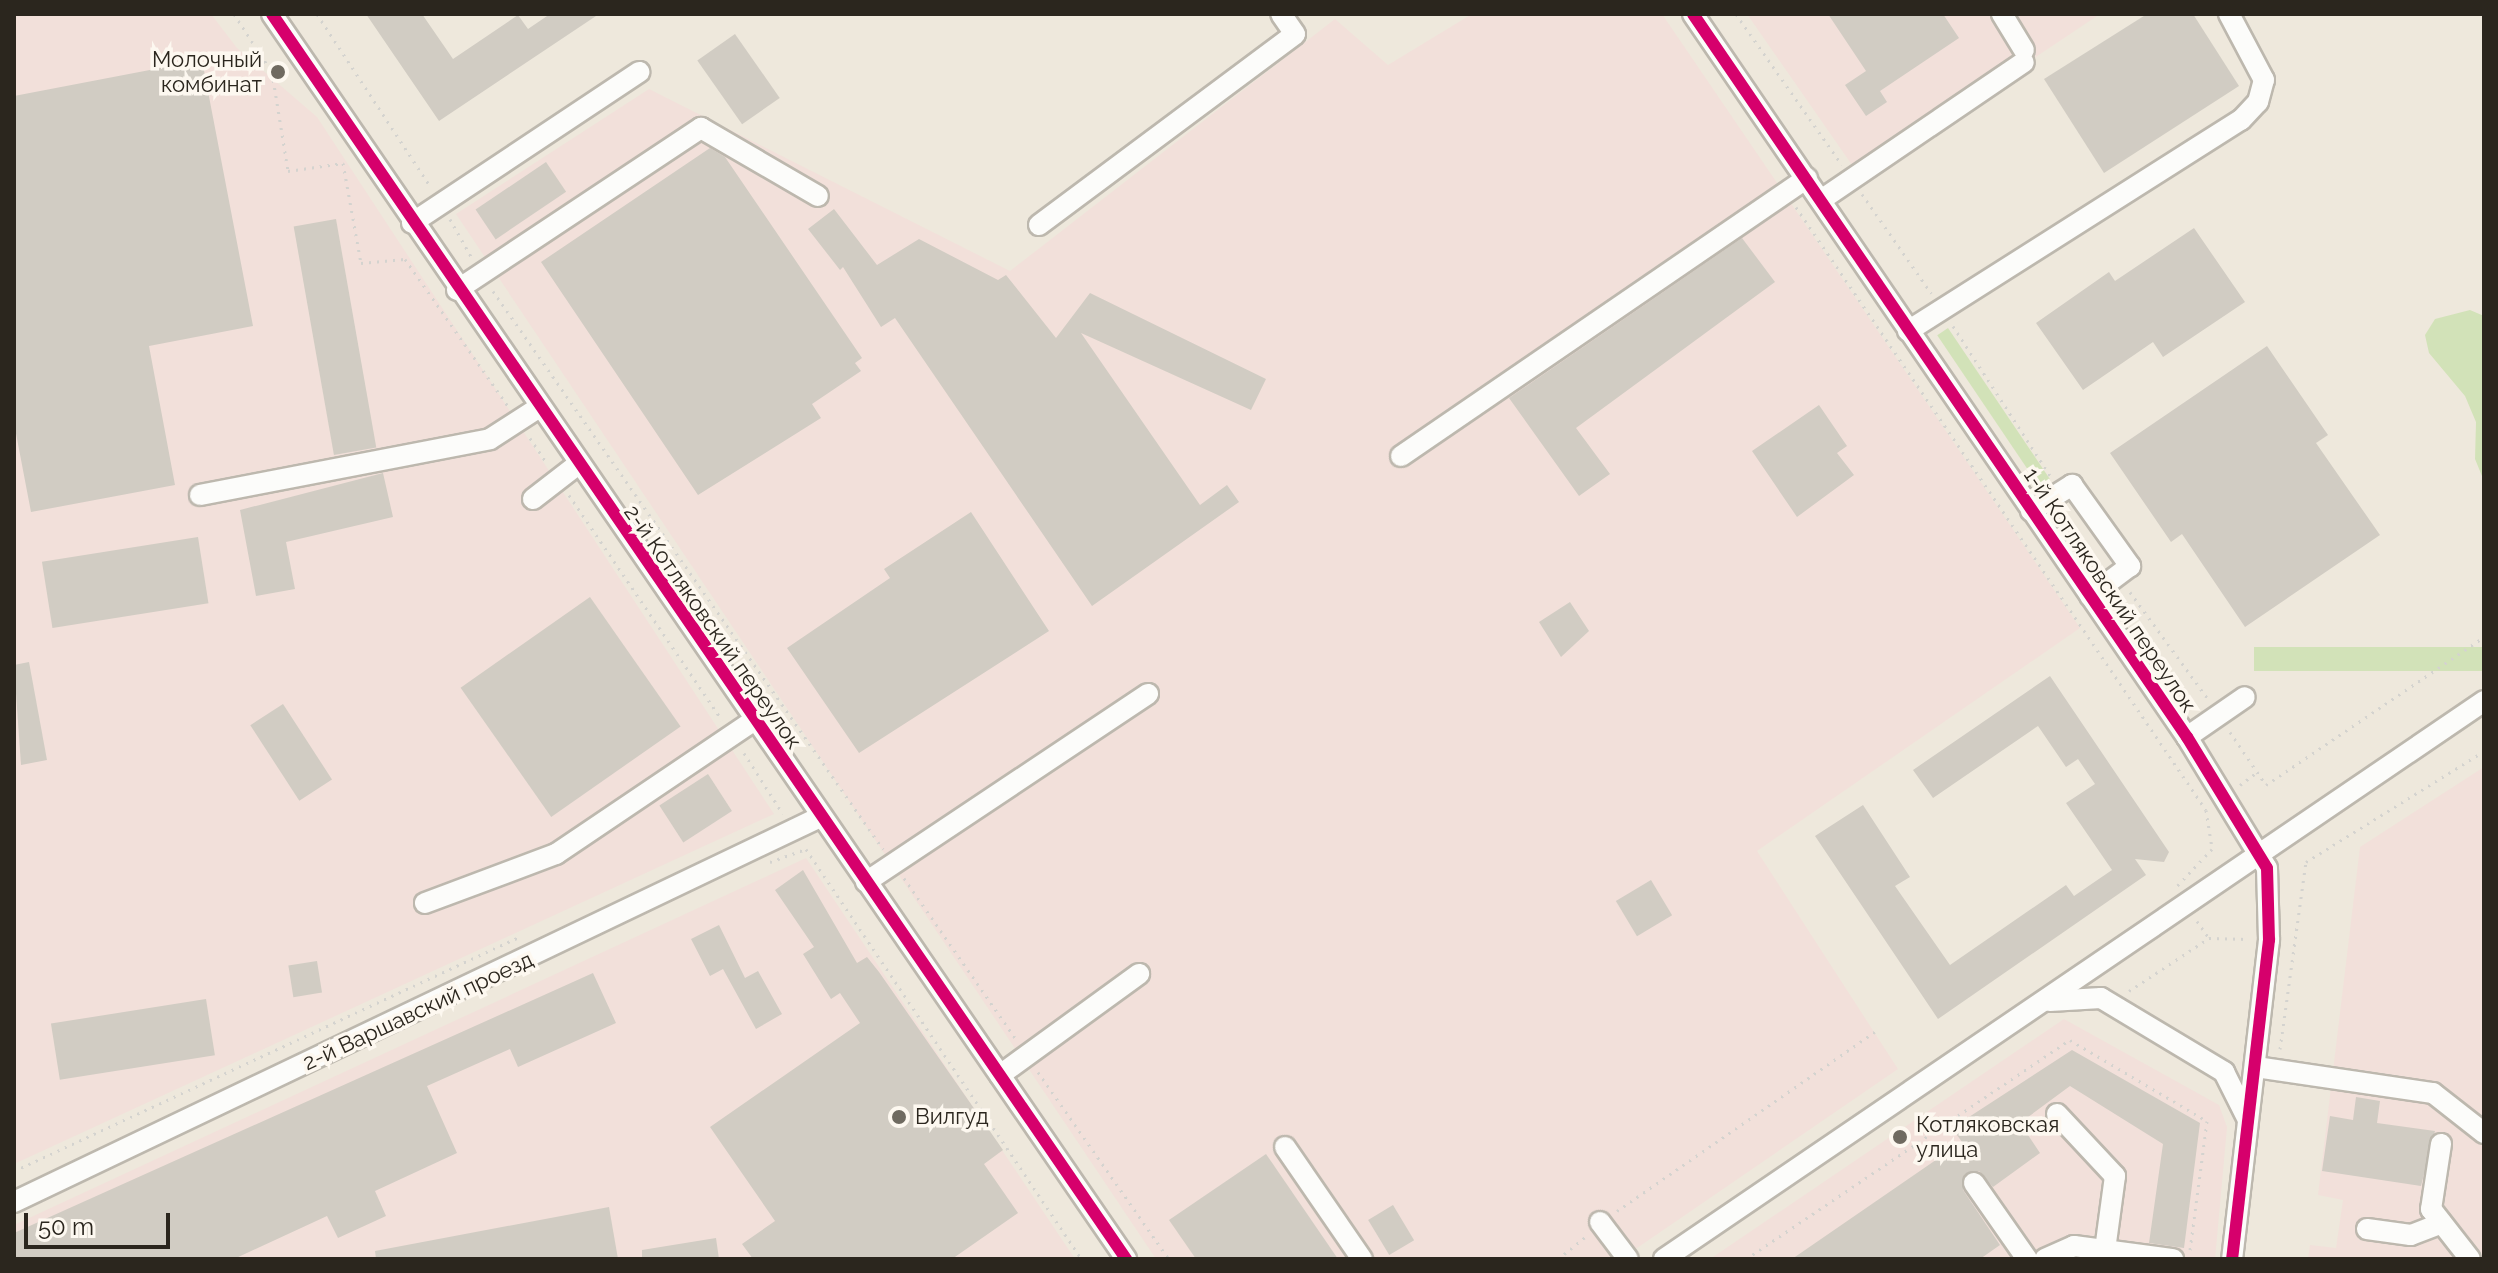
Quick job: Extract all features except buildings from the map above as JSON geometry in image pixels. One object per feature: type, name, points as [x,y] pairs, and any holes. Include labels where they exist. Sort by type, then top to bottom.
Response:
[{"type":"street","name":"2-й Котляковский переулок","points":[[272,14],[577,465],[1126,1259]]},
{"type":"street","points":[[1039,225],[1295,34],[1281,14]]},
{"type":"street","name":"1-й Котляковский переулок","points":[[1693,14],[2187,737],[2259,852],[2270,893],[2266,1068],[2247,1141],[2232,1259]]},
{"type":"street","points":[[1821,200],[2024,56],[2002,14]]},
{"type":"street","points":[[1908,331],[2241,120],[2258,102],[2264,80],[2229,14]]},
{"type":"street","points":[[412,223],[639,72]]},
{"type":"street","points":[[457,290],[701,128],[818,196]]},
{"type":"street","points":[[1401,456],[1807,178]]},
{"type":"street","points":[[200,495],[490,439],[538,408]]},
{"type":"street","points":[[533,499],[577,465]]},
{"type":"street","points":[[2031,511],[2072,485],[2136,572],[2090,596]]},
{"type":"street","points":[[866,882],[1148,694]]},
{"type":"street","points":[[2187,737],[2245,697]]},
{"type":"street","points":[[1664,1259],[2484,701]]},
{"type":"street","points":[[425,903],[556,854],[753,721]]},
{"type":"street","name":"2-й Варшавский проезд","points":[[14,1202],[820,817]]},
{"type":"street","points":[[1000,1075],[1139,974]]},
{"type":"street","points":[[2038,1005],[2059,998],[2101,998],[2224,1072],[2244,1101],[2247,1141]]},
{"type":"street","points":[[2266,1068],[2433,1093],[2484,1133]]},
{"type":"street","points":[[2057,1114],[2115,1176],[2105,1250]]},
{"type":"street","points":[[2441,1144],[2431,1209],[2470,1259]]},
{"type":"street","points":[[1285,1147],[1362,1259]]},
{"type":"street","points":[[1974,1183],[2027,1259]]},
{"type":"street","points":[[1600,1222],[1628,1259]]},
{"type":"street","points":[[2367,1229],[2411,1235],[2442,1223]]},
{"type":"street","points":[[2045,1259],[2074,1246],[2173,1259]]},
{"type":"path","points":[[234,14],[272,72],[288,171],[343,163],[361,263],[405,259],[732,735],[783,815],[773,819]]},
{"type":"path","points":[[317,14],[441,203],[480,273],[1169,1259]]},
{"type":"path","points":[[1785,192],[2206,810],[2212,849],[2172,885]]},
{"type":"path","points":[[2266,1068],[2306,862],[2484,751]]},
{"type":"path","points":[[771,866],[806,849],[1082,1259]]},
{"type":"path","points":[[14,1171],[521,936]]},
{"type":"path","points":[[2128,992],[2209,938],[2233,938]]},
{"type":"path","points":[[1558,1259],[1600,1222],[1875,1032]]},
{"type":"path","points":[[1746,1259],[2070,1040],[2207,1121],[2189,1259]]},
{"type":"shaded area","points":[[14,14],[211,14],[237,48],[317,117],[774,814],[14,1164]]},
{"type":"shaded area","points":[[1472,14],[1662,14],[2080,628],[1757,851],[1898,1069],[1621,1259],[1156,1259],[456,214],[649,89],[1010,271],[1335,19],[1388,65]]},
{"type":"shaded area","points":[[1747,14],[2100,14],[1859,175]]},
{"type":"shaded area","points":[[2484,767],[2484,1259],[2308,1259],[2310,1245],[2336,1248],[2343,1200],[2318,1195],[2360,847]]},
{"type":"shaded area","points":[[806,858],[1075,1259],[14,1259],[14,1225]]},
{"type":"shaded area","points":[[2064,1019],[2219,1105],[2227,1127],[2215,1259],[1710,1259]]},
{"type":"green space","points":[[2470,310],[2484,316],[2484,481],[2475,459],[2476,422],[2465,396],[2429,353],[2425,335],[2435,319]]},
{"type":"green space","points":[[1948,328],[2050,479],[2039,486],[1937,335]]},
{"type":"green space","points":[[2254,647],[2484,647],[2484,671],[2254,671]]},
{"type":"cycle path","points":[[272,14],[1126,1259]]},
{"type":"cycle path","points":[[1693,14],[2187,737],[2267,868],[2269,940],[2232,1259]]},
{"type":"place","name":"Молочный комбинат","points":[[278,72]]},
{"type":"place","name":"Вилгуд","points":[[899,1117]]},
{"type":"place","name":"Котляковская улица","points":[[1900,1137]]}]
